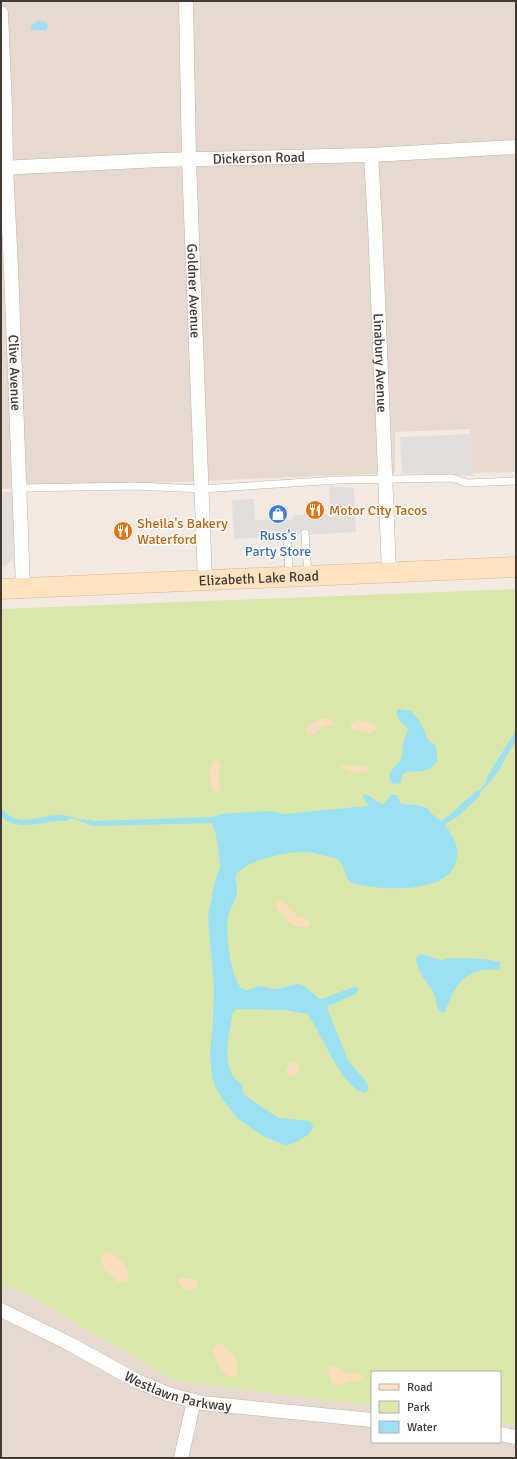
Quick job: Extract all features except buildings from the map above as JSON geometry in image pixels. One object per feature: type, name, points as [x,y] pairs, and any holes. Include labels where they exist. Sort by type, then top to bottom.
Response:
[{"type":"main road","name":"Elizabeth Lake Road","points":[[1,589],[516,567]]},
{"type":"street","name":"Goldner Avenue","points":[[186,1],[189,160],[205,581]]},
{"type":"street","name":"Clive Avenue","points":[[1,13],[5,110],[3,168],[20,488],[23,588]]},
{"type":"street","name":"Dickerson Road","points":[[3,168],[189,160],[370,155],[516,147]]},
{"type":"street","name":"Linabury Avenue","points":[[370,155],[376,233],[389,572]]},
{"type":"street","name":"Westlawn Parkway","points":[[1,1310],[68,1343],[138,1381],[168,1394],[202,1403],[371,1420]]},
{"type":"street","points":[[181,1458],[194,1401]]},
{"type":"street","points":[[501,1434],[516,1437]]},
{"type":"lane","points":[[20,488],[135,486],[202,489],[338,480],[452,478],[467,483],[515,481]]},
{"type":"lane","points":[[299,576],[305,533]]},
{"type":"lane","points":[[287,534],[299,576]]},
{"type":"shaded area","points":[[1,1],[516,1],[516,472],[472,473],[470,429],[395,432],[395,473],[1,489]]},
{"type":"shaded area","points":[[470,434],[473,476],[402,473],[400,437]]},
{"type":"shaded area","points":[[329,486],[354,488],[356,532],[234,539],[232,500],[254,499],[255,520],[288,519],[291,521],[295,515],[330,514]]},
{"type":"shaded area","points":[[1,492],[12,492],[14,557],[7,565],[1,568]]},
{"type":"shaded area","points":[[1,1285],[21,1291],[176,1381],[371,1406],[371,1443],[501,1443],[501,1423],[516,1425],[516,1458],[1,1458]]},
{"type":"green space","points":[[516,589],[516,1425],[501,1423],[501,1371],[371,1371],[371,1406],[176,1381],[21,1291],[1,1285],[1,609]]},
{"type":"sand","points":[[326,718],[332,720],[334,724],[321,727],[312,735],[307,733],[306,729],[312,723]]},
{"type":"sand","points":[[359,720],[375,724],[376,729],[371,733],[352,729],[350,724]]},
{"type":"sand","points":[[214,761],[218,761],[220,765],[218,778],[221,787],[217,792],[213,790],[210,783],[210,768]]},
{"type":"sand","points":[[341,765],[366,766],[369,767],[369,769],[367,772],[357,773],[344,769]]},
{"type":"sand","points":[[279,900],[283,901],[297,916],[309,920],[309,926],[299,926],[288,921],[277,908],[276,903]]},
{"type":"sand","points":[[294,1062],[299,1065],[298,1071],[294,1076],[287,1076],[286,1069],[291,1063]]},
{"type":"sand","points":[[106,1252],[113,1254],[121,1260],[127,1268],[129,1276],[125,1282],[118,1282],[104,1269],[101,1256]]},
{"type":"sand","points":[[180,1277],[196,1280],[198,1286],[192,1290],[183,1287],[178,1280]]},
{"type":"sand","points":[[221,1344],[225,1346],[232,1354],[237,1364],[238,1369],[234,1377],[226,1374],[220,1368],[216,1359],[213,1351],[216,1345]]},
{"type":"sand","points":[[332,1365],[346,1373],[359,1373],[362,1375],[362,1378],[359,1381],[350,1381],[339,1385],[335,1384],[329,1378],[329,1368]]},
{"type":"water","points":[[38,21],[43,21],[46,23],[48,26],[46,30],[31,30],[31,25]]},
{"type":"water","points":[[397,710],[411,711],[419,720],[429,741],[434,744],[437,750],[437,762],[427,770],[409,772],[402,775],[401,783],[393,784],[389,776],[402,756],[403,743],[408,728],[399,719]]},
{"type":"water","points":[[516,730],[516,740],[497,773],[480,792],[478,798],[457,817],[445,824],[455,842],[457,854],[456,861],[451,872],[441,880],[428,885],[412,888],[380,888],[355,884],[349,880],[343,866],[338,860],[311,852],[289,853],[258,861],[241,870],[236,875],[237,894],[228,917],[228,934],[234,975],[242,989],[248,990],[259,986],[277,989],[298,984],[304,986],[321,999],[354,987],[357,987],[359,990],[356,994],[328,1006],[327,1008],[348,1060],[368,1086],[369,1090],[365,1093],[356,1089],[340,1071],[307,1014],[285,1010],[236,1009],[233,1012],[227,1053],[228,1061],[233,1076],[242,1085],[243,1092],[247,1097],[280,1118],[310,1121],[313,1125],[312,1130],[308,1135],[288,1145],[263,1136],[238,1119],[223,1100],[212,1078],[210,1053],[214,989],[208,916],[215,881],[220,867],[220,861],[216,835],[212,823],[94,826],[71,819],[66,821],[21,825],[7,821],[1,816],[1,807],[7,814],[21,820],[60,815],[82,820],[95,821],[213,817],[221,814],[270,811],[284,814],[368,806],[363,798],[363,795],[368,795],[384,804],[391,795],[397,795],[401,804],[417,805],[427,808],[441,821],[483,786]]},
{"type":"water","points":[[421,954],[441,960],[453,958],[484,959],[500,962],[501,964],[499,970],[479,971],[464,979],[453,993],[445,1012],[442,1013],[438,1007],[433,992],[418,969],[416,958]]},
{"type":"place","name":"Motor City Tacos","points":[[315,510]]},
{"type":"place","name":"Russ's Party Store","points":[[278,514]]},
{"type":"place","name":"Sheila's Bakery Waterford","points":[[123,531]]}]
